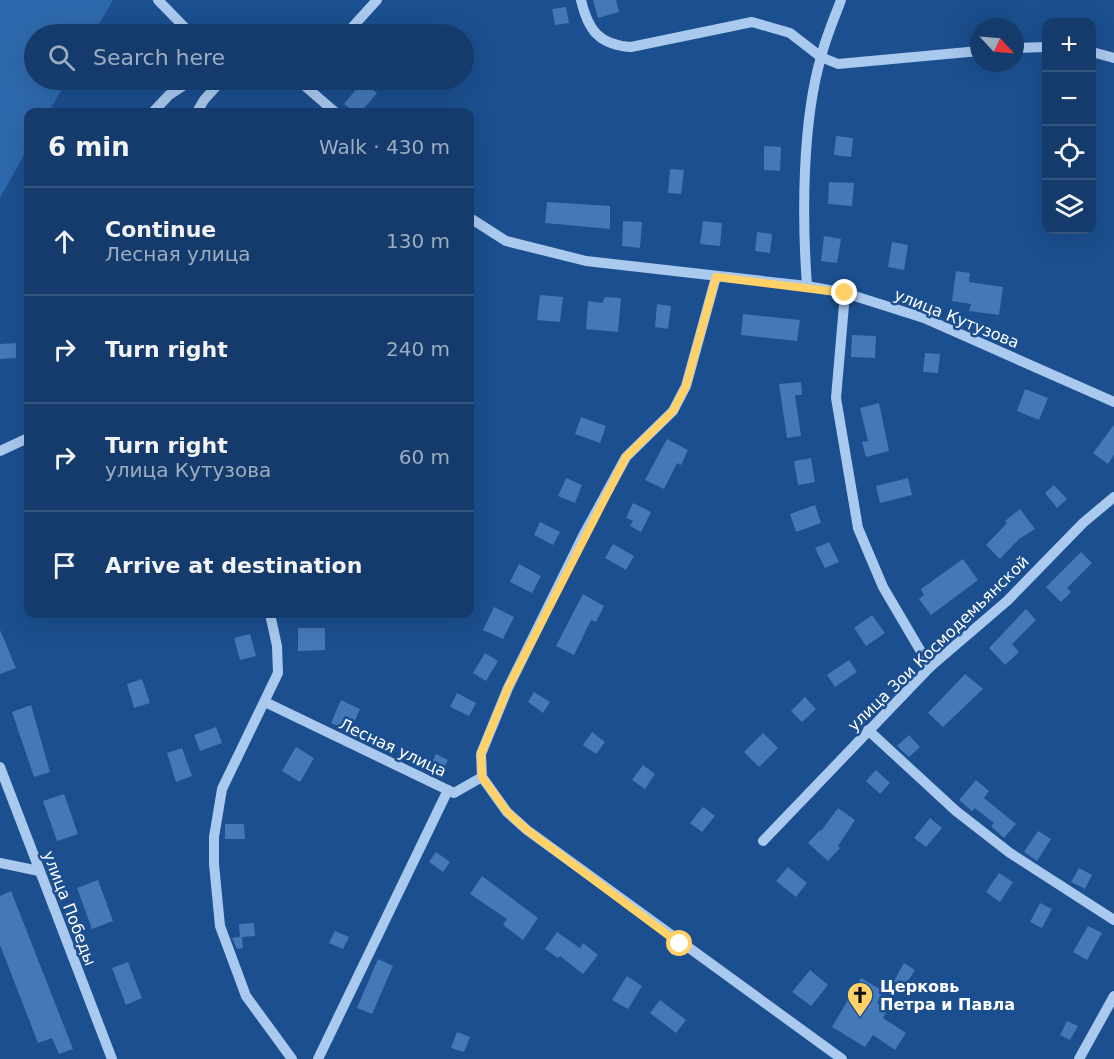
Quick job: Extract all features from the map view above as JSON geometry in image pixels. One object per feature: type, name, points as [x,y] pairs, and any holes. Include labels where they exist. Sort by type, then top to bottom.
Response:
[{"type":"street","points":[[158,0],[181,24]]},
{"type":"street","points":[[355,24],[377,0]]},
{"type":"street","points":[[581,0],[585,17],[600,39],[613,46],[631,46],[752,22],[790,33],[820,57],[838,64],[970,52]]},
{"type":"street","points":[[807,286],[805,231],[809,122],[820,57],[841,0]]},
{"type":"street","points":[[1024,48],[1042,47]]},
{"type":"street","points":[[1096,53],[1114,58]]},
{"type":"street","points":[[157,108],[177,90]]},
{"type":"street","points":[[199,108],[213,90]]},
{"type":"street","points":[[310,90],[330,108]]},
{"type":"street","name":"улица Кутузова","points":[[474,221],[506,241],[586,261],[807,286],[845,293],[924,318],[1114,402]]},
{"type":"street","points":[[716,277],[686,386],[673,411],[626,457],[588,526],[508,688],[481,754],[482,777],[507,812],[527,830],[842,1059]]},
{"type":"street","points":[[845,293],[837,398],[858,528],[883,586],[909,636],[930,667]]},
{"type":"street","points":[[0,451],[24,440]]},
{"type":"street","name":"улица Зои Космодемьянской","points":[[763,841],[930,667],[1007,601],[1083,523],[1114,497]]},
{"type":"street","points":[[271,618],[277,646],[278,673],[222,789],[214,837],[214,864],[220,926],[246,996],[292,1059]]},
{"type":"street","name":"Лесная улица","points":[[265,702],[454,793],[482,777]]},
{"type":"street","points":[[868,730],[956,811],[1010,853],[1114,920]]},
{"type":"street","name":"улица Победы","points":[[0,767],[112,1059]]},
{"type":"street","points":[[318,1059],[448,790]]},
{"type":"street","points":[[0,863],[39,871]]},
{"type":"street","points":[[1079,1059],[1114,996]]},
{"type":"shaded area","points":[[0,0],[113,0],[99,24],[24,24],[24,90],[61,90],[51,108],[24,108],[24,155],[0,198]]},
{"type":"building","points":[[593,0],[616,0],[619,12],[598,18]]},
{"type":"building","points":[[566,7],[569,23],[555,25],[552,9]]},
{"type":"building","points":[[355,90],[373,90],[377,93],[364,108],[349,108],[344,104]]},
{"type":"building","points":[[836,136],[853,138],[851,157],[834,155]]},
{"type":"building","points":[[764,146],[781,147],[780,171],[764,170]]},
{"type":"building","points":[[670,169],[684,170],[681,194],[668,193]]},
{"type":"building","points":[[829,182],[854,183],[852,206],[828,204]]},
{"type":"building","points":[[547,202],[610,206],[610,229],[545,223]]},
{"type":"building","points":[[623,221],[642,222],[640,248],[622,246]]},
{"type":"building","points":[[703,221],[722,223],[720,246],[700,244]]},
{"type":"building","points":[[757,232],[772,234],[770,253],[755,251]]},
{"type":"building","points":[[824,236],[841,239],[837,263],[821,261]]},
{"type":"building","points":[[892,242],[908,245],[904,270],[888,267]]},
{"type":"building","points":[[956,271],[970,273],[969,282],[1003,287],[999,315],[969,311],[971,304],[952,301]]},
{"type":"building","points":[[540,295],[563,297],[560,322],[537,320]]},
{"type":"building","points":[[605,297],[621,298],[618,332],[586,329],[588,301],[602,303]]},
{"type":"building","points":[[657,304],[671,306],[668,329],[655,327]]},
{"type":"building","points":[[743,314],[800,320],[797,341],[741,335]]},
{"type":"building","points":[[852,335],[876,336],[875,358],[851,357]]},
{"type":"building","points":[[16,343],[16,358],[0,359],[0,344]]},
{"type":"building","points":[[925,353],[940,354],[938,373],[923,372]]},
{"type":"building","points":[[801,382],[802,395],[795,395],[801,436],[787,438],[779,384]]},
{"type":"building","points":[[1025,389],[1048,398],[1039,420],[1017,411]]},
{"type":"building","points":[[879,403],[889,451],[866,457],[862,442],[868,441],[860,408]]},
{"type":"building","points":[[581,417],[606,426],[600,443],[575,434]]},
{"type":"building","points":[[1114,425],[1114,455],[1108,464],[1093,453]]},
{"type":"building","points":[[667,439],[688,450],[681,465],[677,463],[664,489],[645,480]]},
{"type":"building","points":[[811,458],[815,482],[798,485],[794,461]]},
{"type":"building","points":[[566,478],[582,485],[575,503],[558,496]]},
{"type":"building","points":[[908,478],[912,495],[880,503],[876,486]]},
{"type":"building","points":[[1054,485],[1067,499],[1057,508],[1045,493]]},
{"type":"building","points":[[633,503],[651,512],[641,532],[630,526],[633,521],[626,518]]},
{"type":"building","points":[[815,505],[821,523],[796,532],[790,514]]},
{"type":"building","points":[[1020,509],[1035,529],[1019,539],[1000,559],[986,545],[1007,523],[1005,521]]},
{"type":"building","points":[[540,522],[560,532],[553,545],[534,535]]},
{"type":"building","points":[[829,542],[839,562],[825,568],[815,548]]},
{"type":"building","points":[[613,544],[634,556],[626,570],[605,558]]},
{"type":"building","points":[[1081,552],[1092,563],[1067,588],[1071,592],[1061,602],[1046,587]]},
{"type":"building","points":[[963,559],[978,580],[931,615],[919,599],[924,595],[921,589]]},
{"type":"building","points":[[519,564],[541,576],[532,593],[510,582]]},
{"type":"building","points":[[583,594],[604,606],[596,622],[591,620],[574,655],[556,646]]},
{"type":"building","points":[[494,607],[514,617],[503,639],[483,630]]},
{"type":"building","points":[[1026,609],[1036,620],[1012,644],[1019,652],[1005,665],[989,648]]},
{"type":"building","points":[[872,615],[885,633],[866,646],[854,628]]},
{"type":"building","points":[[298,628],[325,628],[325,650],[298,651]]},
{"type":"building","points":[[0,630],[16,668],[0,674]]},
{"type":"building","points":[[250,634],[256,656],[240,660],[234,638]]},
{"type":"building","points":[[485,653],[498,661],[486,681],[473,673]]},
{"type":"building","points":[[849,660],[857,672],[835,687],[827,675]]},
{"type":"building","points":[[965,674],[983,689],[943,727],[928,713]]},
{"type":"building","points":[[142,679],[150,703],[134,708],[127,684]]},
{"type":"building","points":[[534,692],[550,702],[543,713],[528,702]]},
{"type":"building","points":[[457,693],[476,703],[469,716],[450,707]]},
{"type":"building","points":[[805,697],[816,709],[802,722],[791,711]]},
{"type":"building","points":[[341,700],[360,709],[350,732],[331,723]]},
{"type":"building","points":[[31,705],[50,772],[34,777],[12,712]]},
{"type":"building","points":[[216,727],[222,743],[200,751],[194,735]]},
{"type":"building","points":[[592,732],[605,742],[596,754],[583,745]]},
{"type":"building","points":[[763,733],[778,748],[759,767],[744,752]]},
{"type":"building","points":[[909,735],[920,747],[909,757],[897,746]]},
{"type":"building","points":[[296,747],[314,758],[300,782],[282,771]]},
{"type":"building","points":[[182,748],[192,776],[176,782],[167,753]]},
{"type":"building","points":[[436,754],[448,760],[441,774],[429,769]]},
{"type":"building","points":[[643,765],[655,774],[645,789],[632,780]]},
{"type":"building","points":[[876,770],[890,783],[880,794],[866,781]]},
{"type":"building","points":[[976,780],[989,791],[984,798],[1016,824],[1004,838],[991,826],[994,823],[975,808],[972,811],[959,800]]},
{"type":"building","points":[[64,794],[78,834],[57,841],[43,801]]},
{"type":"building","points":[[703,807],[715,816],[702,832],[690,823]]},
{"type":"building","points":[[838,808],[855,820],[838,846],[840,848],[828,861],[808,843],[821,831]]},
{"type":"building","points":[[930,818],[942,828],[926,847],[914,838]]},
{"type":"building","points":[[225,824],[244,824],[245,839],[225,839]]},
{"type":"building","points":[[1038,831],[1051,839],[1037,861],[1024,852]]},
{"type":"building","points":[[436,852],[450,862],[443,872],[429,862]]},
{"type":"building","points":[[788,867],[807,883],[796,897],[776,881]]},
{"type":"building","points":[[1079,868],[1092,875],[1085,889],[1071,882]]},
{"type":"building","points":[[999,873],[1013,882],[1000,902],[986,892]]},
{"type":"building","points":[[482,876],[538,918],[523,940],[503,925],[507,919],[470,894]]},
{"type":"building","points":[[98,880],[113,921],[92,929],[77,888]]},
{"type":"building","points":[[11,891],[73,1049],[59,1054],[52,1038],[38,1043],[0,945],[0,896]]},
{"type":"building","points":[[1040,903],[1052,909],[1042,928],[1030,922]]},
{"type":"building","points":[[254,923],[255,936],[242,937],[243,948],[237,949],[232,938],[240,937],[239,924]]},
{"type":"building","points":[[1088,926],[1102,933],[1087,960],[1073,952]]},
{"type":"building","points":[[335,931],[349,937],[343,949],[329,943]]},
{"type":"building","points":[[557,932],[580,948],[583,943],[598,955],[583,974],[560,956],[558,958],[545,949]]},
{"type":"building","points":[[378,959],[393,966],[372,1014],[357,1008]]},
{"type":"building","points":[[128,962],[142,998],[126,1005],[112,968]]},
{"type":"building","points":[[904,963],[915,970],[904,987],[894,981]]},
{"type":"building","points":[[810,970],[828,985],[811,1006],[792,992]]},
{"type":"building","points":[[627,976],[642,986],[628,1009],[612,1000]]},
{"type":"building","name":"Церковь Петра и Павла","points":[[861,978],[883,991],[877,1003],[887,1010],[883,1018],[906,1033],[895,1050],[873,1035],[865,1047],[832,1027]]},
{"type":"building","points":[[660,1000],[686,1020],[676,1033],[650,1013]]},
{"type":"building","points":[[1067,1021],[1078,1026],[1070,1040],[1060,1035]]},
{"type":"building","points":[[457,1032],[470,1037],[464,1052],[451,1048]]},
{"type":"place","name":"Церковь Петра и Павла","points":[[860,1018]]},
{"type":"route","points":[[680,944],[527,830],[507,812],[482,777],[481,754],[508,688],[583,536],[626,457],[673,411],[686,386],[716,277],[807,286],[845,293]]}]
